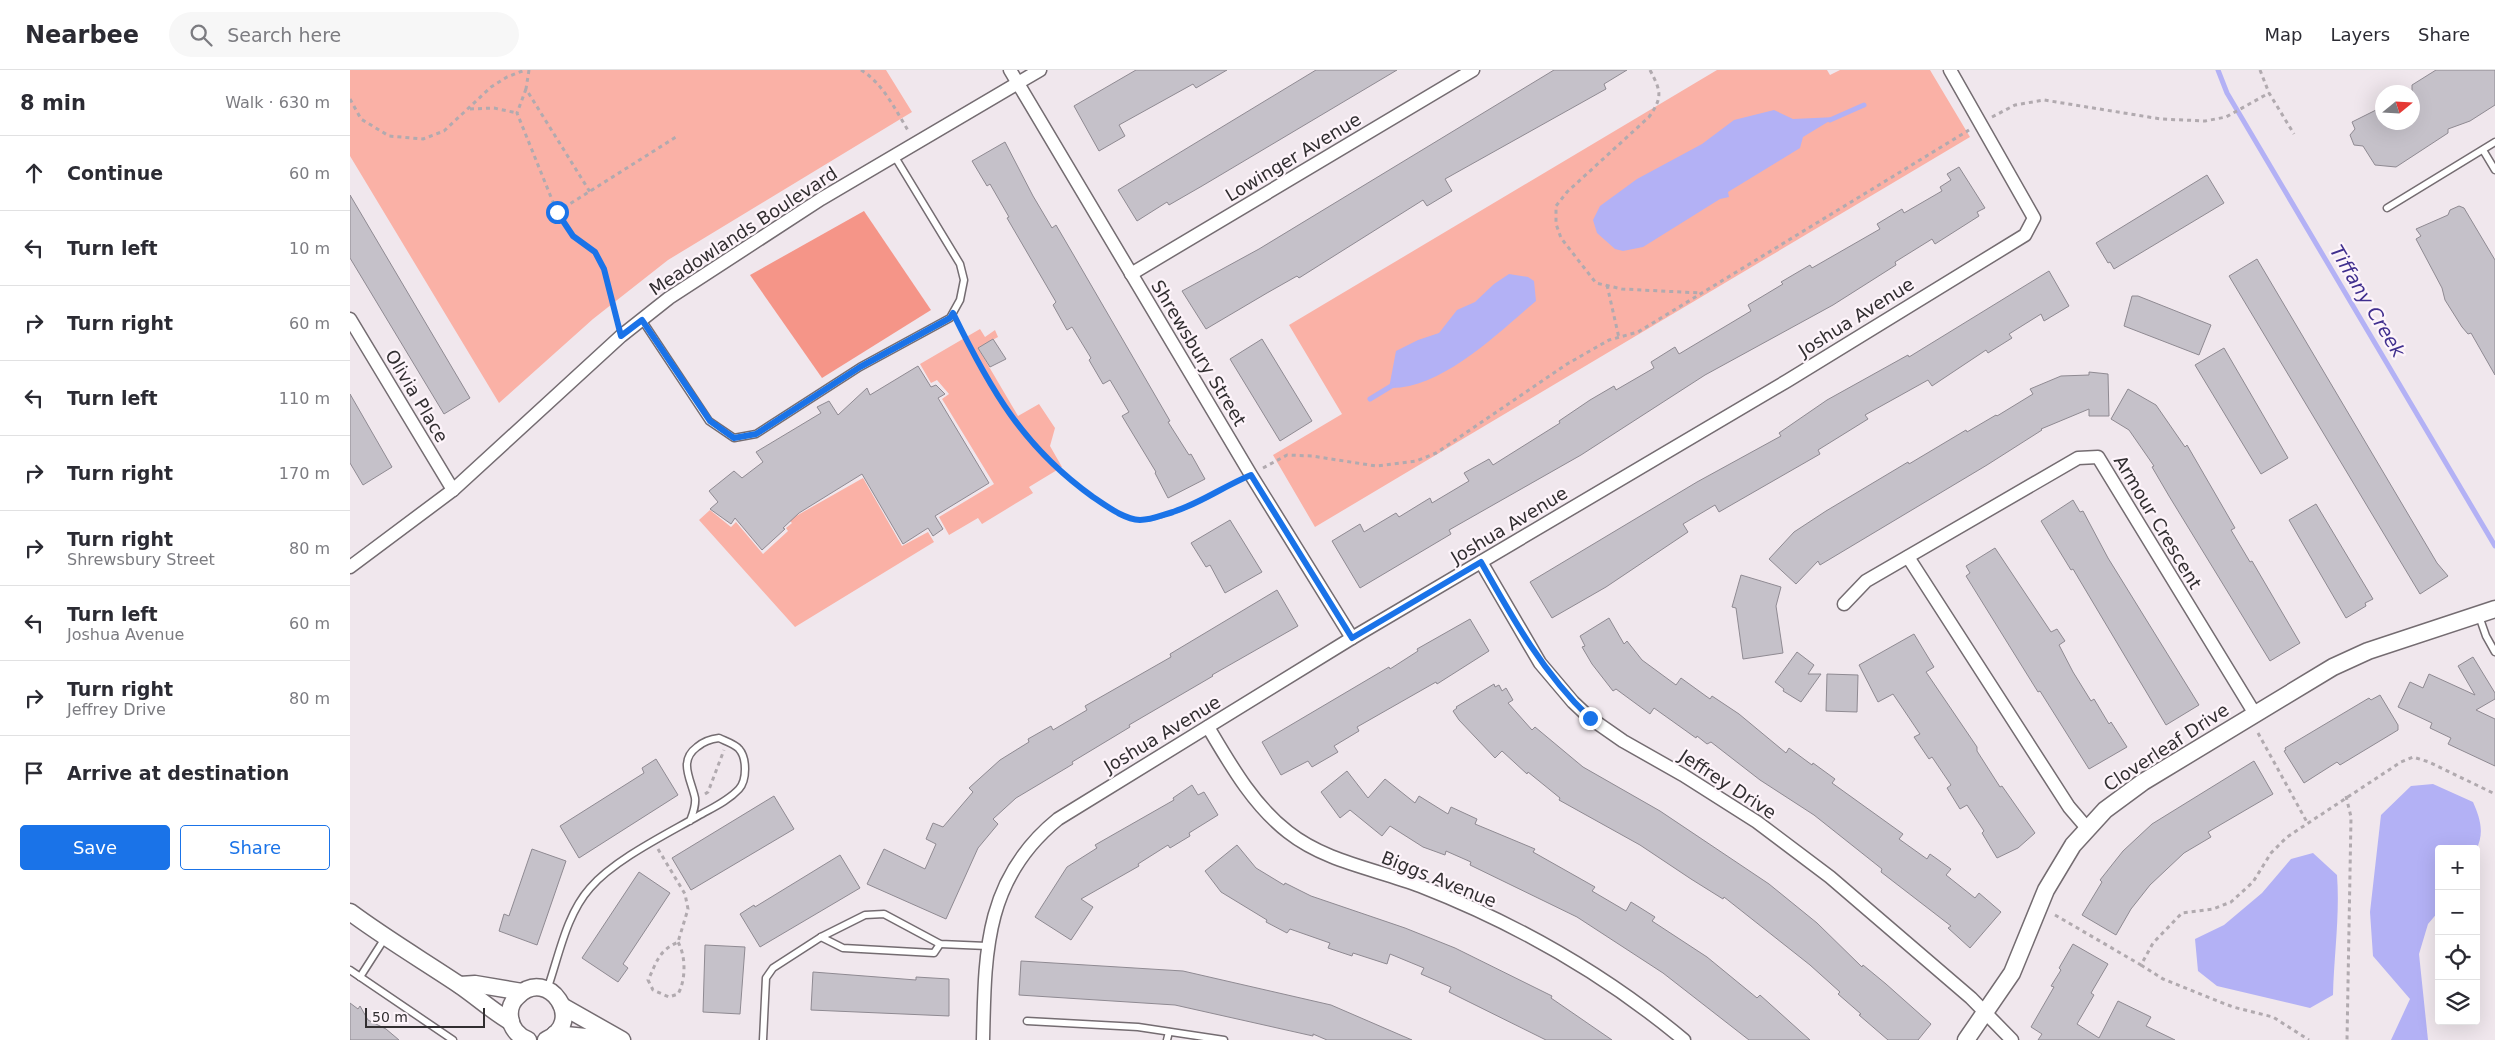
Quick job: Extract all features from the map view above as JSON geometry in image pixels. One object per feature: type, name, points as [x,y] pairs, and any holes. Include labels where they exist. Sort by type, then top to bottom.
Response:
[{"type":"street","name":"Shrewsbury Street","points":[[1010,70],[1251,475],[1352,638]]},
{"type":"street","name":"Meadowlands Boulevard","points":[[350,567],[453,490],[621,336],[708,271],[821,199],[1040,70]]},
{"type":"street","name":"Lowinger Avenue","points":[[1131,274],[1473,70]]},
{"type":"street","name":"Joshua Avenue","points":[[983,1040],[987,946],[998,903],[1012,873],[1045,829],[1084,801],[1352,638],[1787,381],[2026,234],[2034,218],[1950,70]]},
{"type":"street","name":"Olivia Place","points":[[350,319],[453,490]]},
{"type":"street","name":"Armour Crescent","points":[[1844,604],[1866,582],[2078,458],[2098,457],[2255,714]]},
{"type":"street","points":[[1908,557],[2064,799],[2087,828]]},
{"type":"street","name":"Jeffrey Drive","points":[[1481,562],[1540,663],[1572,702],[1590,718],[1623,741],[1683,775],[1770,831],[1830,877],[1890,927],[1986,1013],[2012,1040]]},
{"type":"street","name":"Cloverleaf Drive","points":[[1966,1040],[2012,973],[2046,890],[2073,845],[2087,828],[2115,802],[2143,782],[2351,658],[2495,609]]},
{"type":"street","name":"Biggs Avenue","points":[[1208,727],[1251,793],[1276,822],[1300,840],[1326,854],[1420,886],[1519,930],[1603,980],[1684,1040]]},
{"type":"street","points":[[350,912],[385,938],[460,985],[518,1034]]},
{"type":"street","points":[[460,985],[475,984],[522,992],[539,988],[547,990],[556,996],[562,1006],[563,1022],[550,1037]]},
{"type":"street","points":[[518,1034],[512,1005],[522,992]]},
{"type":"street","points":[[562,1006],[622,1040]]},
{"type":"street","points":[[550,1037],[617,1040]]},
{"type":"lane","points":[[2387,208],[2495,142]]},
{"type":"lane","points":[[2483,150],[2495,170]]},
{"type":"lane","points":[[642,320],[710,421],[734,438],[756,434],[860,367],[950,318],[960,300],[964,280],[960,264],[895,157]]},
{"type":"lane","points":[[2479,615],[2486,636],[2495,652]]},
{"type":"lane","points":[[547,990],[578,904],[607,870],[722,803],[740,788],[745,774],[744,760],[739,749],[719,738],[711,739],[693,750],[686,760],[687,773],[695,799],[690,821]]},
{"type":"lane","points":[[763,1040],[766,978],[773,968],[782,960],[821,936],[865,915],[884,914],[940,944],[987,946]]},
{"type":"lane","points":[[821,936],[843,948],[934,953],[940,944]]},
{"type":"lane","points":[[360,977],[385,938]]},
{"type":"lane","points":[[350,970],[453,1040]]},
{"type":"lane","points":[[1027,1021],[1138,1026],[1224,1040]]},
{"type":"lane","points":[[1167,1040],[1169,1032]]},
{"type":"path","points":[[350,98],[361,119],[389,136],[423,139],[444,131],[470,109],[491,87],[507,77],[526,70]]},
{"type":"path","points":[[529,70],[526,89],[516,113],[557,212],[573,236],[595,252],[604,269],[621,336]]},
{"type":"path","points":[[861,70],[869,74],[889,98],[916,144]]},
{"type":"path","points":[[1650,70],[1660,90],[1659,103],[1649,117],[1566,192],[1556,206],[1556,224],[1561,238],[1596,283],[1622,289],[1702,293]]},
{"type":"path","points":[[2260,70],[2269,93],[2294,134]]},
{"type":"path","points":[[526,89],[590,192]]},
{"type":"path","points":[[953,313],[976,358],[1014,423],[1066,477],[1114,511],[1138,520],[1153,518],[1186,509],[1287,455],[1312,456],[1376,466],[1416,461],[1436,453],[1568,364],[1619,338],[1638,332],[1981,123],[2015,105],[2044,100],[2161,119],[2205,121],[2226,117],[2269,93]]},
{"type":"path","points":[[470,109],[494,108],[516,113]]},
{"type":"path","points":[[557,212],[676,137]]},
{"type":"path","points":[[1607,285],[1619,338]]},
{"type":"path","points":[[2258,733],[2308,824]]},
{"type":"path","points":[[695,799],[708,792],[727,742]]},
{"type":"path","points":[[2142,965],[2153,943],[2182,913],[2213,909],[2231,902],[2253,882],[2271,853],[2288,837],[2346,796],[2384,772],[2413,757],[2429,762],[2495,794]]},
{"type":"path","points":[[2346,796],[2351,817],[2347,1040]]},
{"type":"path","points":[[654,842],[685,894],[688,909],[678,942],[661,953],[648,980],[653,990],[669,998],[678,994],[682,986],[683,951],[678,942]]},
{"type":"path","points":[[2055,915],[2163,979],[2234,1007],[2273,1017],[2309,1040]]},
{"type":"shaded area","points":[[350,70],[886,70],[912,112],[668,260],[593,319],[499,403],[350,156]]},
{"type":"shaded area","points":[[1717,70],[1827,70],[1830,75],[1840,70],[1930,70],[1970,137],[1315,527],[1273,455],[1342,414],[1289,325]]},
{"type":"shaded area","points":[[864,211],[931,310],[822,378],[750,275]]},
{"type":"shaded area","points":[[980,329],[985,337],[995,330],[998,337],[978,348],[1018,416],[1039,404],[1055,428],[1050,446],[1062,467],[1029,487],[1033,493],[982,524],[978,518],[949,535],[939,517],[994,484],[942,399],[949,394],[937,380],[931,383],[920,364]]},
{"type":"shaded area","points":[[863,478],[902,546],[928,532],[934,542],[795,627],[699,520],[710,510],[731,527],[736,522],[763,554],[788,531],[786,528],[792,523],[789,520]]},
{"type":"water","points":[[1774,110],[1793,119],[1836,117],[1803,137],[1800,148],[1728,192],[1729,197],[1720,199],[1643,247],[1623,251],[1615,249],[1597,233],[1593,220],[1600,206],[1637,179],[1702,144],[1734,120]]},
{"type":"water","points":[[1509,274],[1528,277],[1534,281],[1536,301],[1486,343],[1448,370],[1429,380],[1409,386],[1389,388],[1396,351],[1418,340],[1439,333],[1457,310],[1475,302],[1494,284]]},
{"type":"water","points":[[2433,784],[2473,802],[2478,814],[2481,832],[2478,845],[2435,845],[2435,916],[2428,924],[2419,954],[2428,1040],[2391,1040],[2410,999],[2373,956],[2370,912],[2381,815],[2411,786]]},
{"type":"water","points":[[2313,853],[2337,875],[2333,995],[2310,1008],[2217,986],[2198,971],[2195,939],[2224,925],[2262,893],[2291,859]]},
{"type":"building","points":[[1136,70],[1227,70],[1196,88],[1193,84],[1119,125],[1125,136],[1099,151],[1074,106]]},
{"type":"building","points":[[1316,70],[1397,70],[1202,186],[1169,205],[1167,202],[1137,221],[1118,190]]},
{"type":"building","points":[[1554,70],[1627,70],[1604,84],[1606,89],[1445,179],[1452,191],[1427,206],[1423,200],[1299,278],[1297,276],[1206,329],[1182,291],[1259,249]]},
{"type":"building","points":[[2436,70],[2495,70],[2495,105],[2470,121],[2448,129],[2448,133],[2396,167],[2375,165],[2363,146],[2354,145],[2350,135],[2355,129],[2352,122],[2375,110],[2375,130],[2420,130],[2420,85],[2412,85]]},
{"type":"building","points":[[1005,142],[1033,196],[1052,228],[1056,225],[1170,421],[1168,422],[1189,455],[1191,454],[1205,479],[1168,498],[1156,472],[1122,416],[1129,412],[1110,380],[1103,384],[1089,360],[1091,358],[1072,327],[1067,330],[1053,305],[1056,302],[1007,218],[1009,217],[990,184],[987,186],[972,161]]},
{"type":"building","points":[[1959,167],[1985,208],[1977,212],[1979,216],[1935,244],[1932,239],[1895,262],[1896,265],[1833,305],[1705,375],[1581,455],[1449,530],[1451,534],[1360,588],[1332,541],[1360,524],[1364,532],[1396,513],[1399,517],[1430,498],[1432,503],[1469,481],[1464,473],[1489,459],[1493,465],[1560,423],[1559,421],[1590,400],[1614,386],[1616,390],[1654,368],[1651,362],[1675,347],[1679,354],[1751,311],[1748,305],[1783,284],[1781,282],[1810,265],[1812,268],[1880,229],[1877,224],[1902,209],[1904,213],[1942,191],[1940,187],[1951,180],[1947,174]]},
{"type":"building","points":[[2207,175],[2224,203],[2114,269],[2110,262],[2108,263],[2096,243]]},
{"type":"building","points":[[350,195],[470,398],[444,414],[350,258]]},
{"type":"building","points":[[2459,206],[2464,208],[2495,260],[2495,375],[2471,333],[2468,334],[2462,327],[2445,300],[2442,288],[2416,239],[2421,236],[2416,229],[2448,215],[2450,210]]},
{"type":"building","points":[[2257,259],[2437,563],[2448,576],[2420,594],[2229,276]]},
{"type":"building","points":[[2049,271],[2069,306],[2044,321],[2041,314],[2009,334],[2012,338],[1988,353],[1986,350],[1932,386],[1928,380],[1865,415],[1868,419],[1818,450],[1820,454],[1719,512],[1715,505],[1683,524],[1688,532],[1606,587],[1552,618],[1530,582],[1697,482],[1781,436],[1779,433],[1827,400],[1908,355],[1909,357]]},
{"type":"building","points":[[2132,296],[2138,296],[2211,325],[2199,355],[2124,326]]},
{"type":"building","points":[[993,339],[1006,359],[990,367],[978,348]]},
{"type":"building","points":[[1262,339],[1312,421],[1280,441],[1230,359]]},
{"type":"building","points":[[2224,348],[2288,458],[2261,474],[2195,365]]},
{"type":"building","points":[[918,366],[931,387],[936,385],[945,394],[938,398],[989,483],[935,516],[943,529],[933,536],[928,528],[903,544],[862,474],[799,513],[762,550],[735,518],[731,524],[710,509],[718,502],[709,491],[734,471],[742,478],[763,462],[756,452],[821,413],[817,407],[829,401],[838,415],[867,388],[870,395]]},
{"type":"building","points":[[2089,372],[2108,374],[2109,416],[2089,416],[2089,409],[2041,429],[1987,465],[1820,565],[1818,561],[1796,584],[1769,559],[1794,532],[1826,511],[1908,462],[1909,464],[1966,430],[1967,432],[1997,416],[2033,394],[2030,389],[2061,376],[2089,375]]},
{"type":"building","points":[[2128,389],[2156,405],[2185,447],[2187,445],[2235,528],[2231,530],[2250,562],[2252,561],[2300,643],[2270,661],[2169,496],[2152,467],[2154,466],[2129,430],[2111,419]]},
{"type":"building","points":[[350,394],[392,467],[363,485],[350,463]]},
{"type":"building","points":[[2073,500],[2080,512],[2083,511],[2108,558],[2199,705],[2166,725],[2073,569],[2071,570],[2041,521]]},
{"type":"building","points":[[2316,504],[2373,599],[2365,603],[2366,606],[2346,618],[2289,520]]},
{"type":"building","points":[[1230,520],[1262,572],[1225,593],[1210,565],[1206,567],[1191,543]]},
{"type":"building","points":[[1995,548],[2051,632],[2057,629],[2065,641],[2059,645],[2073,672],[2091,701],[2094,699],[2109,724],[2111,722],[2127,747],[2089,769],[2040,691],[2038,692],[1966,576],[1970,573],[1966,566]]},
{"type":"building","points":[[1741,575],[1781,587],[1776,606],[1783,653],[1743,659],[1736,608],[1732,607]]},
{"type":"building","points":[[1277,590],[1298,626],[1129,725],[1130,727],[1072,762],[1073,764],[1016,798],[993,819],[998,824],[978,848],[946,919],[867,884],[884,849],[925,869],[936,844],[926,839],[933,823],[943,827],[973,792],[969,788],[1000,760],[1029,742],[1028,739],[1051,726],[1053,730],[1087,710],[1085,706],[1171,657],[1170,654]]},
{"type":"building","points":[[1609,618],[1624,644],[1627,641],[1642,660],[1676,685],[1681,678],[1710,699],[1712,696],[1739,714],[1786,753],[1789,748],[1812,765],[1813,763],[1835,779],[1832,783],[1903,834],[1899,839],[1927,859],[1930,854],[1951,869],[1946,875],[1975,898],[1979,893],[2001,912],[1970,948],[1948,928],[1951,926],[1881,872],[1882,869],[1814,815],[1760,780],[1711,742],[1707,744],[1697,736],[1696,738],[1654,708],[1650,714],[1616,689],[1613,691],[1592,664],[1582,647],[1585,646],[1580,636]]},
{"type":"building","points":[[1470,619],[1489,651],[1437,684],[1436,682],[1357,727],[1359,731],[1334,746],[1338,752],[1312,767],[1308,761],[1281,775],[1262,742],[1389,667],[1390,669],[1418,651],[1417,649]]},
{"type":"building","points":[[1914,634],[1934,667],[1926,672],[1977,747],[1977,751],[2000,787],[2002,786],[2035,833],[2018,848],[1997,858],[1982,833],[1984,831],[1967,805],[1960,809],[1947,788],[1951,785],[1932,757],[1929,759],[1914,737],[1920,734],[1893,694],[1878,702],[1859,665]]},
{"type":"building","points":[[1797,652],[1814,665],[1808,674],[1821,674],[1801,702],[1783,691],[1784,689],[1775,682]]},
{"type":"building","points":[[2473,657],[2495,693],[2495,699],[2476,710],[2495,719],[2495,766],[2448,744],[2451,738],[2430,728],[2432,723],[2398,707],[2410,682],[2423,688],[2429,674],[2475,695],[2458,666]]},
{"type":"building","points":[[1827,674],[1858,675],[1857,712],[1826,711]]},
{"type":"building","points":[[1494,684],[1495,687],[1499,685],[1502,691],[1506,688],[1513,700],[1508,703],[1532,730],[1535,727],[1583,767],[1660,811],[1769,884],[1817,923],[1862,967],[1863,965],[1931,1024],[1918,1040],[1888,1040],[1859,1015],[1861,1014],[1838,994],[1840,992],[1810,965],[1724,897],[1723,899],[1640,845],[1559,800],[1560,798],[1528,772],[1527,774],[1502,751],[1495,758],[1459,720],[1453,711],[1456,707]]},
{"type":"building","points":[[2380,695],[2398,725],[2398,730],[2340,765],[2337,762],[2304,783],[2284,751],[2286,750],[2285,748],[2369,698],[2371,700]]},
{"type":"building","points":[[656,759],[678,795],[579,858],[560,826],[644,773],[642,768]]},
{"type":"building","points":[[2254,761],[2273,794],[2208,832],[2211,837],[2184,853],[2150,885],[2131,909],[2116,935],[2082,915],[2102,882],[2100,880],[2123,851],[2152,824]]},
{"type":"building","points":[[1347,771],[1368,798],[1385,779],[1415,803],[1419,796],[1448,814],[1451,807],[1477,819],[1475,824],[1535,849],[1533,852],[1595,887],[1592,891],[1626,911],[1631,902],[1655,917],[1652,921],[1707,957],[1757,998],[1760,995],[1810,1040],[1749,1040],[1663,973],[1577,917],[1470,865],[1471,862],[1446,851],[1445,855],[1423,847],[1390,826],[1382,836],[1350,810],[1340,818],[1321,792]]},
{"type":"building","points":[[1192,785],[1198,795],[1204,792],[1218,815],[1189,833],[1190,836],[1170,848],[1168,845],[1138,864],[1139,866],[1081,899],[1093,907],[1071,940],[1035,917],[1067,867],[1097,848],[1095,845],[1174,800],[1173,798]]},
{"type":"building","points":[[774,796],[794,829],[691,890],[672,858]]},
{"type":"building","points":[[1237,845],[1256,868],[1284,885],[1285,883],[1311,896],[1405,928],[1455,948],[1552,996],[1551,998],[1612,1040],[1546,1040],[1449,992],[1451,987],[1421,974],[1424,968],[1390,954],[1387,964],[1353,953],[1352,956],[1328,948],[1330,943],[1290,929],[1287,933],[1266,922],[1267,920],[1221,892],[1205,871]]},
{"type":"building","points":[[532,849],[566,861],[537,945],[499,931],[504,914],[509,916]]},
{"type":"building","points":[[840,855],[860,888],[760,947],[740,914],[754,905],[755,907]]},
{"type":"building","points":[[639,872],[670,893],[623,964],[628,968],[618,982],[582,958]]},
{"type":"building","points":[[2073,944],[2108,964],[2091,993],[2094,995],[2077,1024],[2099,1038],[2118,1001],[2151,1017],[2146,1026],[2175,1040],[2038,1040],[2042,1034],[2031,1027],[2054,987],[2051,986]]},
{"type":"building","points":[[705,945],[745,947],[740,1014],[703,1012]]},
{"type":"building","points":[[1021,961],[1183,971],[1331,1005],[1412,1040],[1327,1040],[1313,1034],[1313,1036],[1175,1005],[1019,995]]},
{"type":"building","points":[[813,972],[916,980],[916,977],[949,979],[949,1016],[811,1010]]},
{"type":"building","points":[[350,1003],[358,1009],[360,1006],[368,1020],[386,1029],[399,1040],[350,1040]]},
{"type":"waterway","name":"Tiffany Creek","points":[[2218,70],[2227,93],[2495,546]]},
{"type":"waterway","points":[[1830,120],[1864,105]]},
{"type":"waterway","points":[[1370,399],[1393,385]]},
{"type":"route","points":[[557,212],[573,236],[595,252],[604,269],[621,336],[642,320],[710,421],[734,438],[756,434],[860,367],[950,318],[953,313],[971,351],[1014,423],[1066,477],[1114,511],[1138,520],[1153,518],[1186,509],[1251,475],[1352,638],[1481,562],[1540,663],[1572,702],[1590,718]]}]
